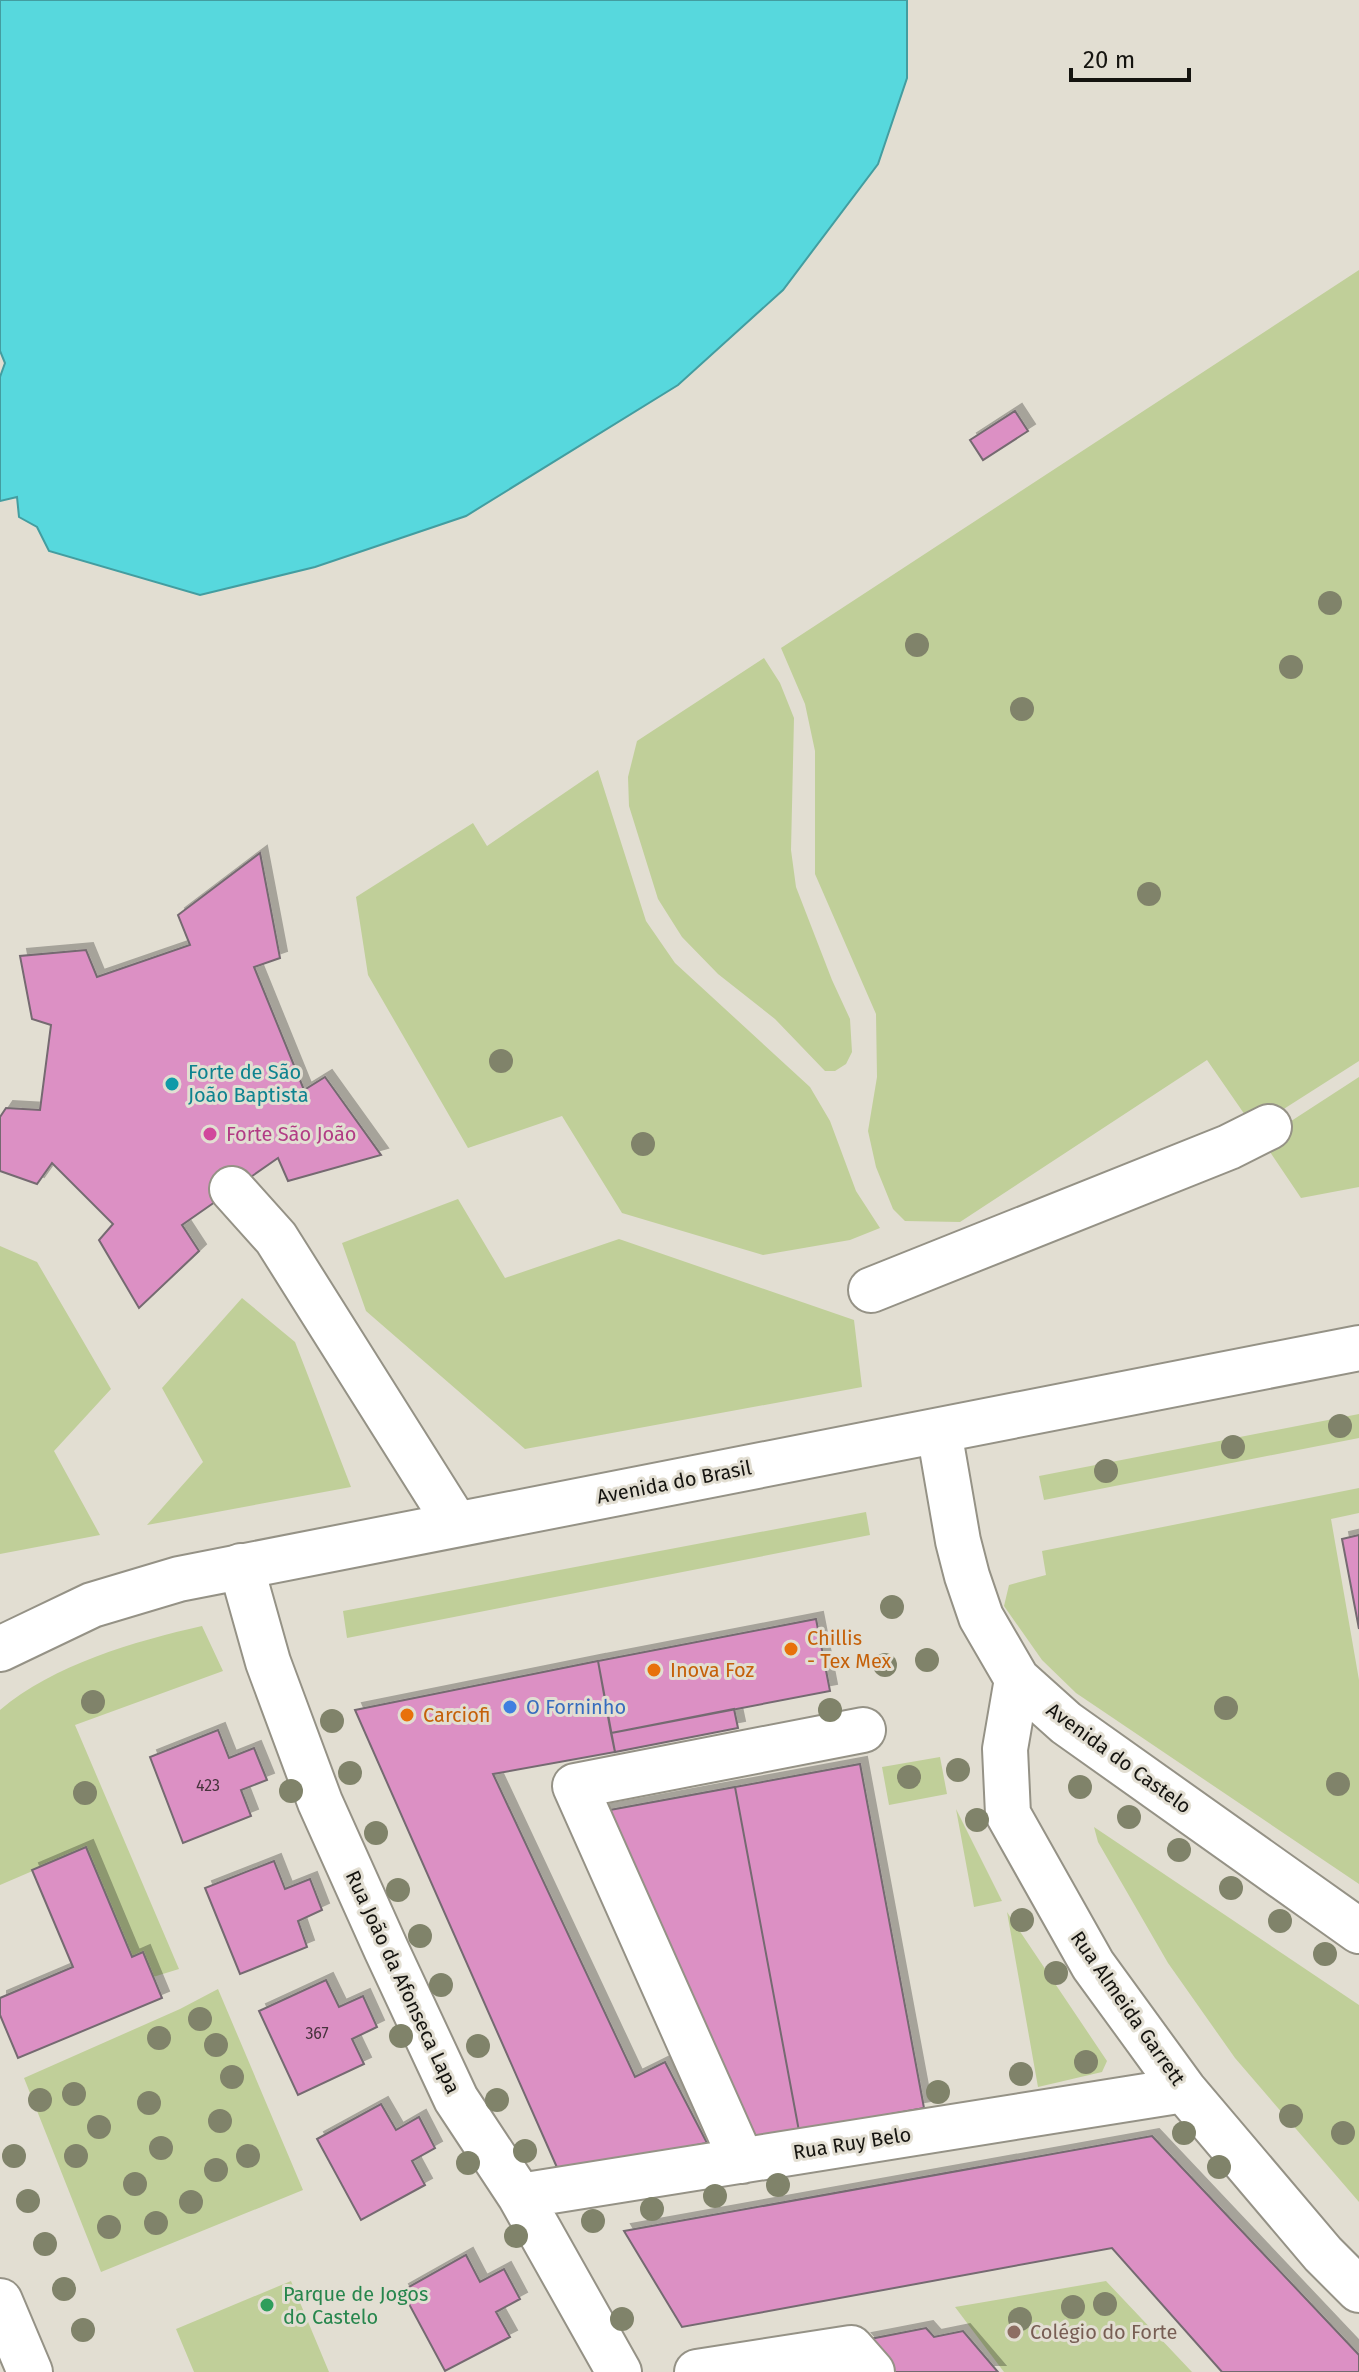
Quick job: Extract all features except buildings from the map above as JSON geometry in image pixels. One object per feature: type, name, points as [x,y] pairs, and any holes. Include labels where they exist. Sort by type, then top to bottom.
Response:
[{"type":"street","points":[[871,1290],[1229,1147],[1269,1127]]},
{"type":"street","points":[[232,1189],[276,1238],[456,1524]]},
{"type":"street","name":"Avenida do Brasil","points":[[0,1649],[48,1624],[128,1592],[241,1566],[1359,1348]]},
{"type":"street","name":"Avenida do Castelo","points":[[939,1431],[967,1576],[981,1617],[1017,1679],[1066,1723],[1359,1931]]},
{"type":"street","name":"Rua João da Afonseca Lapa","points":[[241,1566],[268,1662],[320,1802],[456,2099],[520,2196],[619,2372]]},
{"type":"street","name":"Rua Almeida Garrett","points":[[1017,1679],[1005,1749],[1008,1814],[1093,1965],[1184,2090],[1323,2254],[1359,2290]]},
{"type":"street","points":[[742,2161],[575,1786],[863,1730]]},
{"type":"street","name":"Rua Ruy Belo","points":[[520,2196],[1184,2090]]},
{"type":"street","points":[[0,2301],[30,2372]]},
{"type":"street","points":[[697,2372],[851,2348],[872,2372]]},
{"type":"green space","points":[[1359,270],[1359,1061],[1254,1128],[1207,1060],[960,1222],[905,1221],[893,1209],[876,1167],[868,1131],[877,1077],[876,1014],[815,874],[815,751],[805,704],[781,648]]},
{"type":"green space","points":[[764,658],[780,683],[794,718],[791,850],[796,887],[850,1019],[852,1052],[846,1064],[835,1071],[825,1071],[775,1019],[718,974],[682,937],[658,899],[629,806],[628,777],[637,741]]},
{"type":"green space","points":[[598,770],[646,921],[675,963],[810,1087],[830,1121],[856,1191],[880,1228],[850,1240],[763,1255],[622,1213],[562,1116],[468,1148],[368,975],[356,897],[473,823],[487,846]]},
{"type":"green space","points":[[1359,1077],[1359,1187],[1301,1198],[1262,1140]]},
{"type":"green space","points":[[458,1199],[505,1278],[619,1239],[854,1320],[862,1387],[525,1449],[366,1311],[342,1243]]},
{"type":"green space","points":[[0,1246],[37,1262],[111,1389],[54,1451],[100,1535],[0,1554]]},
{"type":"green space","points":[[242,1298],[295,1342],[351,1487],[147,1525],[203,1462],[162,1388]]},
{"type":"green space","points":[[1359,1414],[1359,1438],[1044,1500],[1039,1476]]},
{"type":"green space","points":[[1359,1488],[1359,1513],[1331,1519],[1359,1680],[1359,1884],[1076,1693],[1042,1660],[1004,1606],[1009,1585],[1046,1575],[1042,1551]]},
{"type":"green space","points":[[866,1512],[870,1535],[347,1638],[343,1611]]},
{"type":"green space","points":[[202,1626],[223,1671],[75,1725],[179,1969],[153,1977],[143,1952],[132,1957],[86,1848],[0,1885],[0,1710],[44,1680],[96,1657]]},
{"type":"green space","points":[[940,1757],[947,1794],[889,1805],[882,1767]]},
{"type":"green space","points":[[956,1809],[1002,1901],[974,1907]]},
{"type":"green space","points":[[1094,1827],[1359,2005],[1359,2202],[1235,2058],[1168,1963],[1098,1842]]},
{"type":"green space","points":[[1007,1912],[1107,2061],[1102,2072],[1038,2087]]},
{"type":"green space","points":[[218,1989],[303,2190],[101,2272],[24,2078]]},
{"type":"green space","name":"Parque de Jogos do Castelo","points":[[291,2281],[329,2372],[194,2372],[176,2329]]},
{"type":"green space","name":"Colégio do Forte","points":[[1106,2281],[1192,2372],[1004,2372],[955,2307]]},
{"type":"water","points":[[0,0],[907,0],[907,78],[878,164],[783,290],[678,385],[466,516],[315,567],[200,595],[49,551],[37,527],[19,517],[17,497],[0,501],[0,377],[5,363],[0,351]]},
{"type":"place","name":"Forte de São João Baptista","points":[[172,1084]]},
{"type":"place","name":"Forte São João","points":[[210,1134]]},
{"type":"place","name":"Chillis - Tex Mex","points":[[791,1649]]},
{"type":"place","name":"Inova Foz","points":[[654,1670]]},
{"type":"place","name":"O Forninho","points":[[510,1707]]},
{"type":"place","name":"Carciofi","points":[[407,1715]]},
{"type":"place","name":"Parque de Jogos do Castelo","points":[[267,2305]]},
{"type":"place","name":"Colégio do Forte","points":[[1014,2332]]}]
